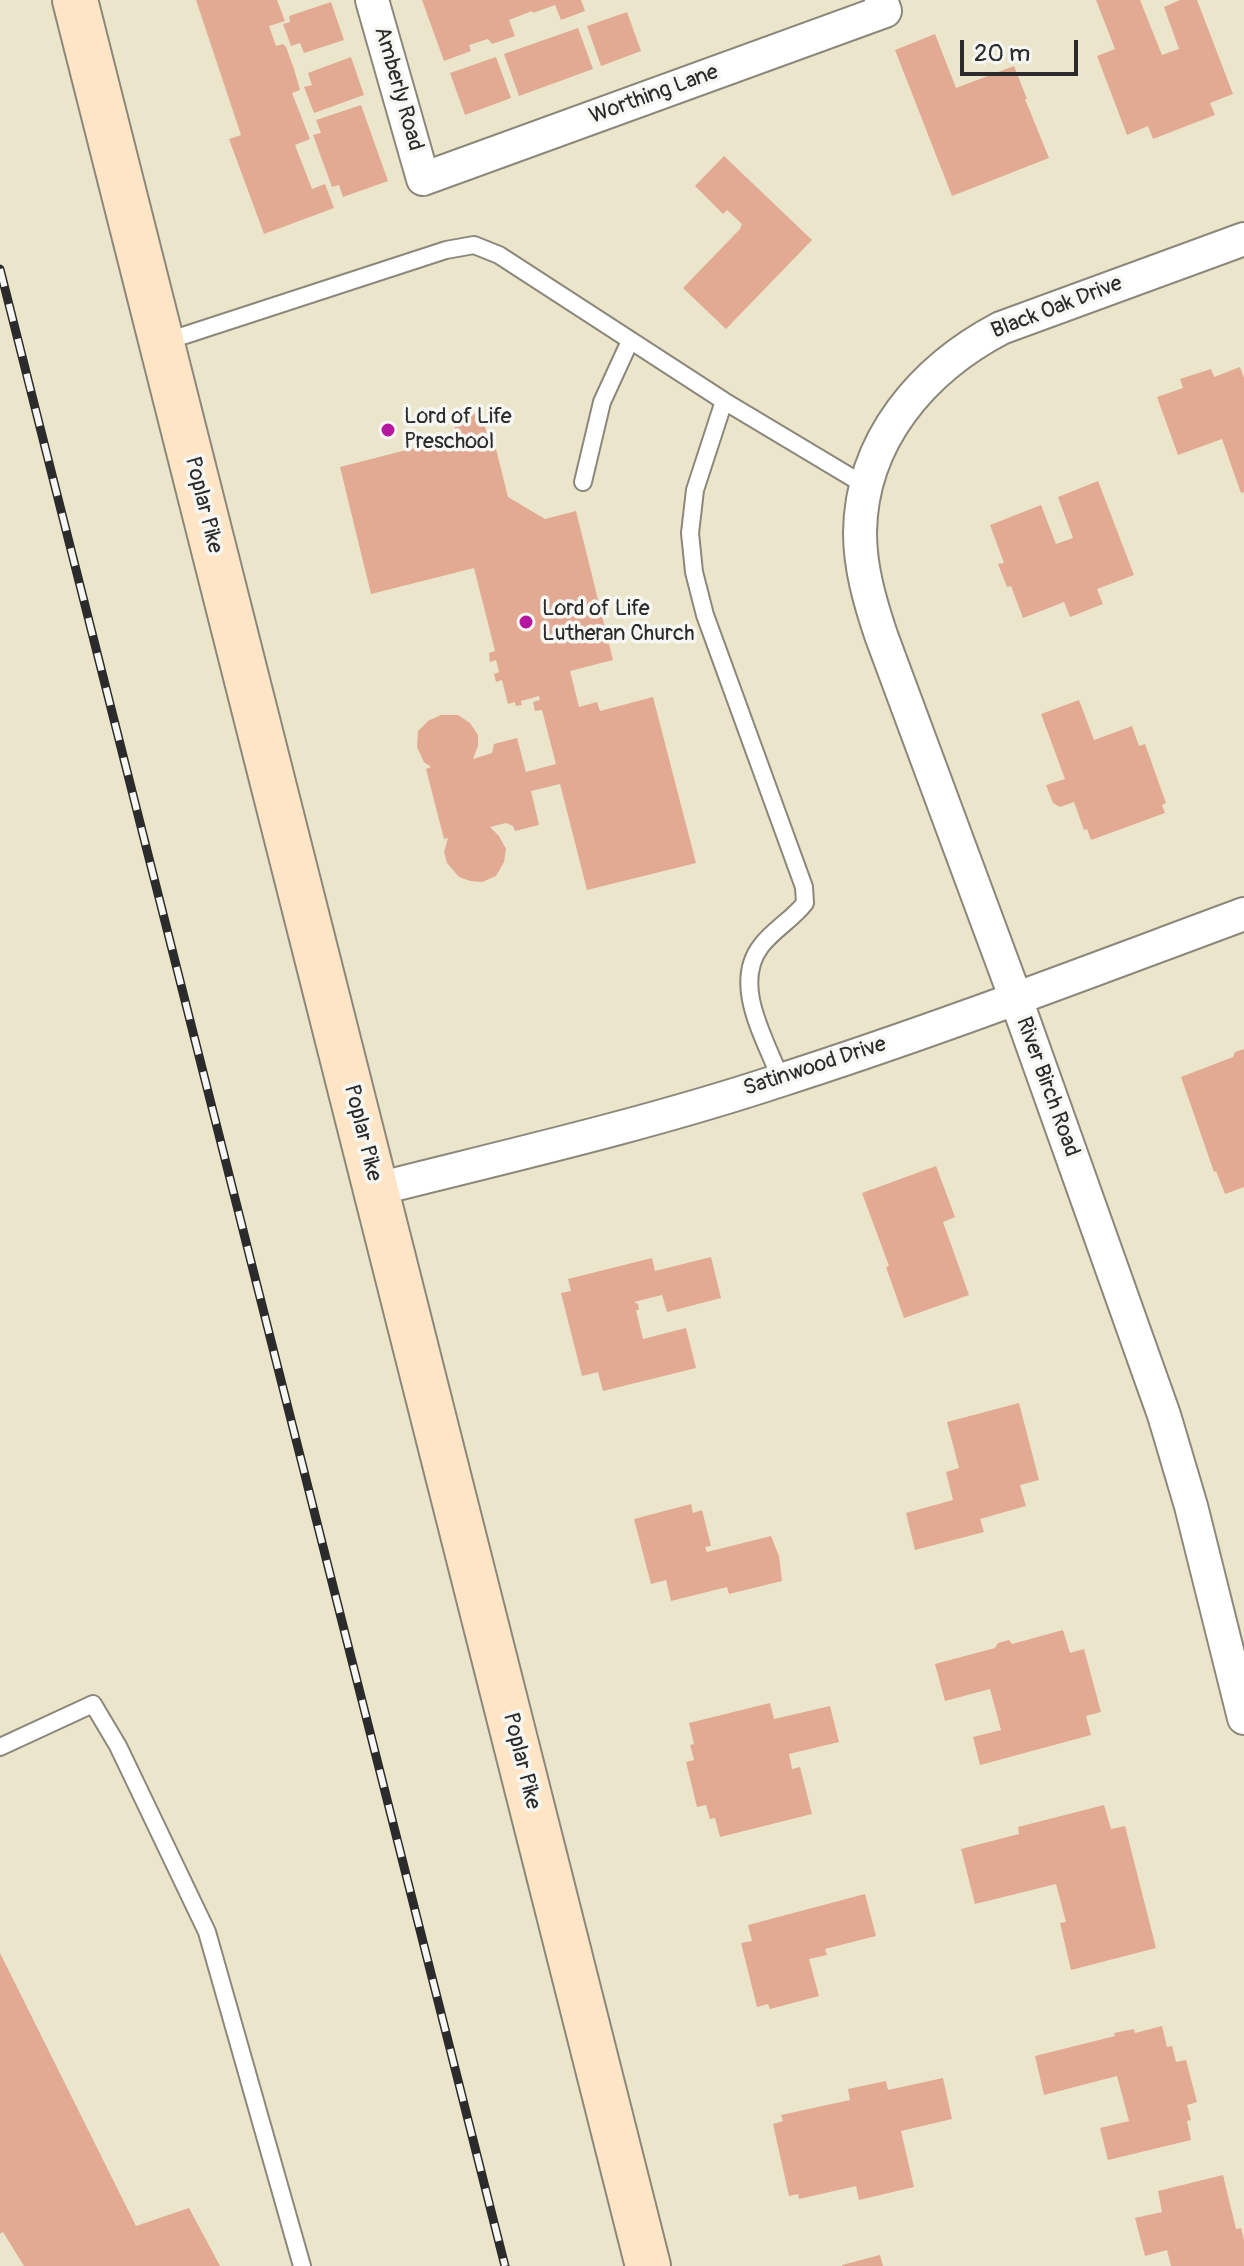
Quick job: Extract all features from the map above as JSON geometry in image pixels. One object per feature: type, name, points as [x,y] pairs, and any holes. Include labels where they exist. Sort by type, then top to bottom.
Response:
[{"type":"main road","name":"Poplar Pike","points":[[75,0],[648,2266]]},
{"type":"street","name":"Amberly Road","points":[[372,0],[423,179]]},
{"type":"street","name":"Worthing Lane","points":[[423,179],[883,5]]},
{"type":"street","name":"Black Oak Drive","points":[[870,473],[894,423],[923,384],[971,343],[1030,316],[1244,239]]},
{"type":"street","name":"River Birch Road","points":[[870,473],[860,535],[869,599],[1164,1415],[1191,1506],[1244,1718]]},
{"type":"street","name":"Satinwood Drive","points":[[377,1189],[632,1124],[781,1080],[1016,999],[1244,914]]},
{"type":"lane","points":[[162,343],[460,246],[474,245],[499,255],[724,401],[870,473]]},
{"type":"lane","points":[[583,482],[602,402],[630,341]]},
{"type":"lane","points":[[724,401],[695,490],[691,548],[705,615],[804,887],[805,903],[759,949],[751,962],[747,979],[751,1000],[781,1080]]},
{"type":"lane","points":[[0,1747],[93,1704],[112,1735],[207,1932],[302,2266]]},
{"type":"building","points":[[196,0],[277,0],[285,21],[269,26],[276,46],[283,44],[286,47],[294,69],[300,90],[292,93],[310,139],[295,145],[312,189],[325,184],[334,208],[264,234],[229,139],[241,135]]},
{"type":"building","points":[[422,0],[581,0],[585,11],[561,20],[555,5],[532,11],[509,20],[515,36],[492,44],[488,39],[469,45],[471,51],[444,61]]},
{"type":"building","points":[[1096,0],[1140,0],[1162,55],[1179,49],[1164,7],[1180,0],[1197,0],[1233,94],[1210,103],[1215,115],[1153,139],[1148,126],[1127,135],[1097,56],[1115,49]]},
{"type":"building","points":[[331,2],[344,40],[304,53],[300,43],[291,46],[283,24],[290,22],[289,16]]},
{"type":"building","points":[[627,12],[641,51],[601,66],[587,26]]},
{"type":"building","points":[[578,28],[593,69],[519,96],[504,54]]},
{"type":"building","points":[[935,34],[956,88],[1014,66],[1049,158],[952,196],[895,50]]},
{"type":"building","points":[[351,57],[364,95],[314,113],[304,87],[312,85],[308,73]]},
{"type":"building","points":[[496,57],[511,98],[465,115],[450,73]]},
{"type":"building","points":[[361,105],[388,181],[343,197],[339,185],[332,187],[313,135],[321,133],[316,120]]},
{"type":"building","points":[[724,156],[812,240],[726,329],[683,288],[742,224],[727,210],[723,214],[695,186]]},
{"type":"building","points":[[1240,367],[1244,378],[1244,492],[1241,493],[1222,439],[1178,455],[1157,397],[1183,388],[1180,379],[1211,369],[1214,377]]},
{"type":"building","points":[[481,412],[487,434],[492,433],[508,497],[545,519],[576,511],[613,660],[570,671],[579,707],[597,702],[600,711],[653,697],[696,863],[587,890],[560,784],[531,791],[539,825],[515,831],[513,826],[506,823],[490,827],[506,849],[504,862],[496,876],[482,882],[470,881],[459,877],[447,863],[444,852],[448,838],[444,839],[426,769],[431,767],[424,762],[417,747],[418,731],[428,721],[441,715],[458,715],[470,723],[478,735],[473,759],[492,753],[494,744],[517,738],[526,772],[556,764],[542,710],[535,711],[533,702],[540,700],[539,696],[521,701],[522,705],[516,706],[515,702],[508,704],[502,680],[496,682],[494,674],[499,672],[496,660],[490,662],[489,653],[495,651],[474,568],[371,594],[340,467],[457,437],[453,420]]},
{"type":"building","points":[[1098,481],[1134,575],[1097,589],[1103,604],[1070,617],[1064,602],[1023,618],[1011,586],[1007,587],[998,564],[1004,563],[990,525],[1041,505],[1056,544],[1073,538],[1058,497]]},
{"type":"building","points":[[1079,700],[1094,740],[1132,726],[1139,746],[1145,744],[1166,803],[1162,805],[1165,813],[1091,840],[1074,802],[1060,807],[1053,803],[1046,785],[1065,779],[1041,714]]},
{"type":"building","points":[[1244,1049],[1244,1187],[1225,1194],[1214,1172],[1181,1077],[1233,1057],[1235,1052]]},
{"type":"building","points":[[936,1166],[955,1217],[943,1222],[969,1295],[904,1318],[862,1193]]},
{"type":"building","points":[[711,1257],[721,1298],[667,1312],[662,1295],[634,1302],[638,1304],[639,1310],[636,1310],[643,1339],[686,1328],[696,1368],[603,1391],[598,1372],[582,1376],[561,1293],[571,1291],[568,1279],[652,1258],[655,1271]]},
{"type":"building","points":[[1019,1403],[1039,1480],[1020,1485],[1026,1506],[980,1519],[984,1532],[915,1550],[906,1513],[953,1500],[946,1472],[959,1468],[947,1422]]},
{"type":"building","points":[[691,1504],[693,1513],[702,1510],[711,1546],[705,1547],[707,1552],[771,1536],[779,1556],[782,1581],[729,1594],[727,1587],[671,1601],[666,1580],[651,1584],[634,1519]]},
{"type":"building","points":[[1063,1630],[1070,1653],[1084,1649],[1101,1712],[1086,1716],[1091,1735],[980,1765],[973,1737],[1001,1730],[990,1689],[945,1701],[935,1664],[995,1648],[998,1643],[1009,1640],[1012,1644]]},
{"type":"building","points":[[770,1703],[774,1719],[830,1706],[839,1742],[789,1754],[792,1769],[800,1767],[812,1814],[720,1837],[715,1818],[710,1819],[706,1805],[697,1807],[686,1762],[694,1760],[689,1723]]},
{"type":"building","points":[[1104,1805],[1111,1829],[1125,1826],[1156,1948],[1071,1970],[1060,1923],[1066,1922],[1056,1884],[975,1904],[961,1849],[1019,1834],[1018,1827]]},
{"type":"building","points":[[865,1894],[876,1936],[825,1949],[827,1955],[809,1959],[819,1996],[770,2009],[768,2004],[757,2007],[741,1943],[752,1941],[748,1925]]},
{"type":"building","points":[[0,1953],[136,2226],[189,2208],[220,2266],[24,2266],[3,2232],[0,2234]]},
{"type":"building","points":[[1162,2026],[1167,2047],[1172,2046],[1176,2062],[1186,2060],[1197,2102],[1187,2105],[1191,2140],[1108,2160],[1100,2128],[1129,2121],[1117,2076],[1044,2095],[1035,2056],[1115,2036],[1114,2033],[1134,2029],[1135,2033]]},
{"type":"building","points":[[943,2078],[952,2119],[901,2131],[914,2187],[859,2200],[856,2186],[799,2199],[798,2194],[789,2196],[773,2124],[783,2121],[781,2115],[850,2100],[848,2089],[886,2081],[888,2090]]},
{"type":"building","points":[[1223,2175],[1236,2229],[1241,2228],[1244,2240],[1244,2266],[1171,2266],[1167,2250],[1145,2256],[1135,2218],[1162,2212],[1158,2191]]},
{"type":"building","points":[[880,2255],[883,2266],[842,2266],[842,2265]]},
{"type":"railway","points":[[0,269],[505,2266]]},
{"type":"place","name":"Lord of Life Preschool","points":[[388,430]]},
{"type":"place","name":"Lord of Life Lutheran Church","points":[[526,622]]}]
